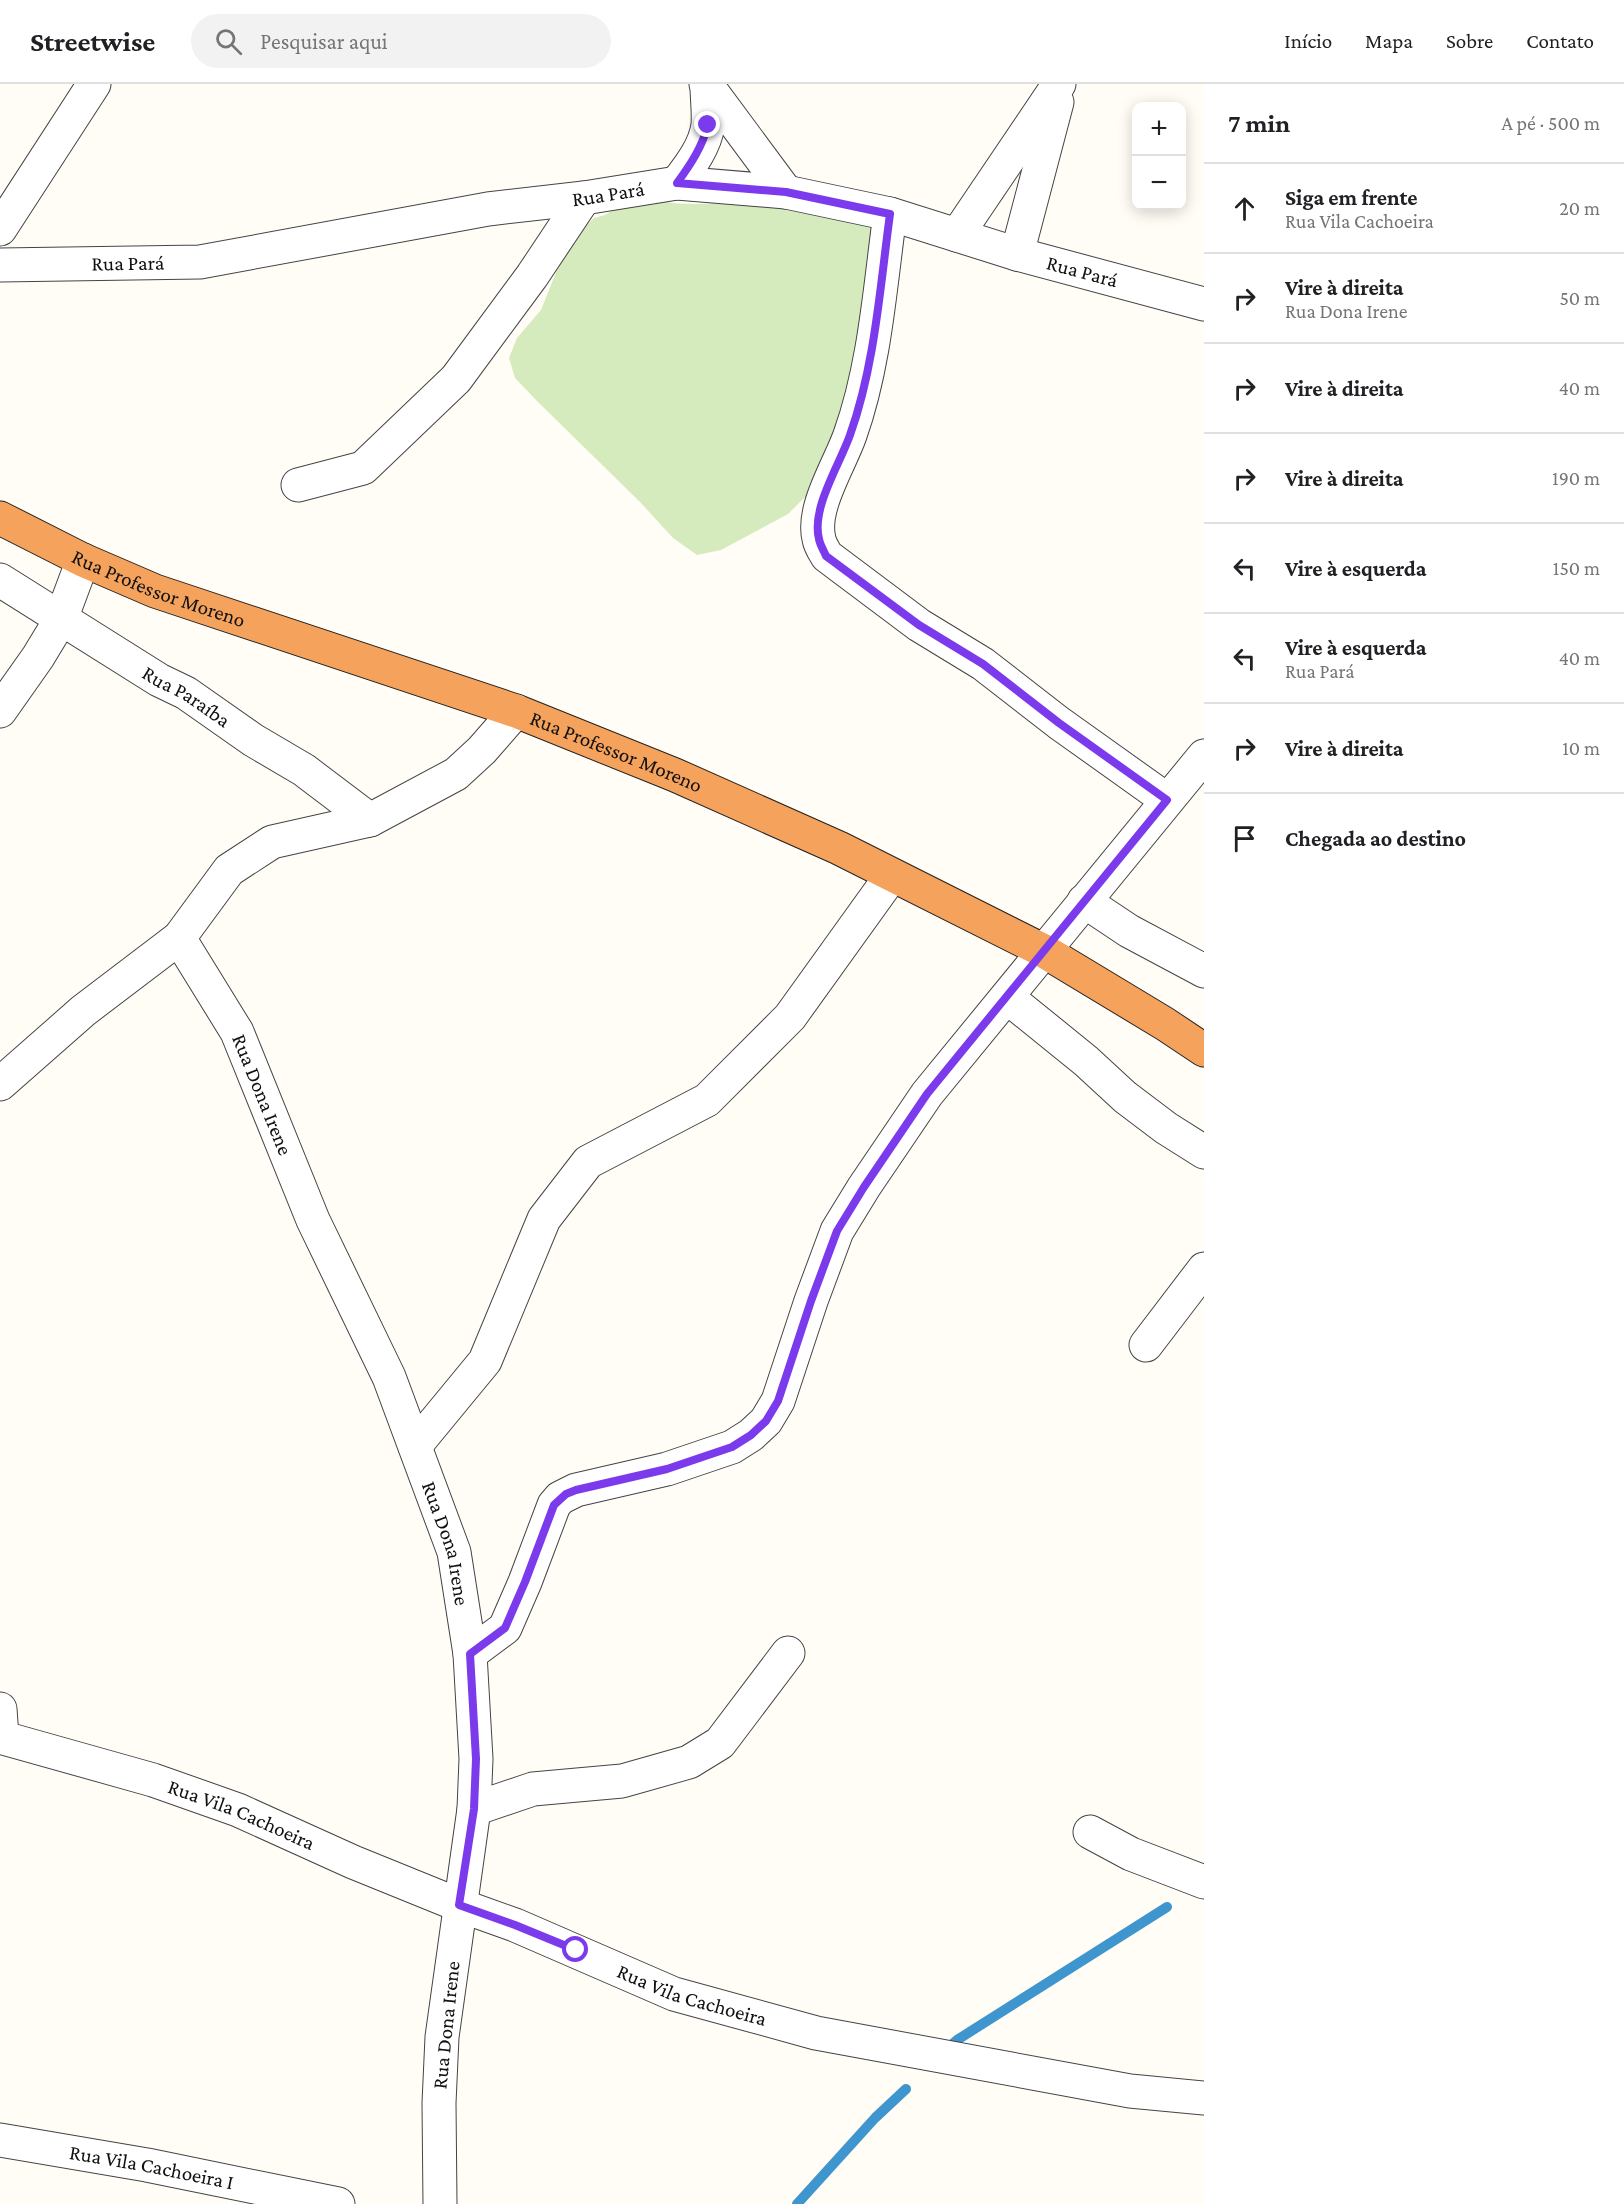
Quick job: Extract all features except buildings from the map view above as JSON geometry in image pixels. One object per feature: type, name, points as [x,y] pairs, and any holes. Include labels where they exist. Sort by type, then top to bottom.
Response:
[{"type":"highway","name":"Rua Professor Moreno","points":[[0,518],[83,560],[155,591],[516,711],[675,775],[839,848],[1044,951],[1204,1050]]},
{"type":"street","points":[[0,229],[94,84]]},
{"type":"street","points":[[957,235],[1060,84]]},
{"type":"street","points":[[1017,254],[1060,84]]},
{"type":"street","points":[[677,183],[704,141],[708,125],[706,85]]},
{"type":"street","points":[[706,85],[786,192]]},
{"type":"street","name":"Rua Pará","points":[[0,265],[200,262],[488,209],[584,198],[677,183],[786,192],[890,214],[1017,254],[1204,304]]},
{"type":"street","points":[[298,485],[363,468],[456,379],[532,276],[584,198]]},
{"type":"street","points":[[890,214],[863,397],[850,437],[825,496],[817,524],[819,540],[826,556],[919,625],[983,664],[1059,723],[1167,800]]},
{"type":"street","points":[[0,711],[38,657],[61,619],[83,560]]},
{"type":"street","name":"Rua Paraíba","points":[[0,580],[159,680],[186,693],[253,740],[304,770],[369,820]]},
{"type":"street","points":[[0,1084],[83,1011],[179,938],[229,870],[272,842],[369,820],[456,774],[482,750],[516,711]]},
{"type":"street","points":[[470,1654],[505,1628],[554,1505],[560,1498],[576,1490],[667,1469],[732,1447],[751,1435],[766,1421],[778,1401],[837,1231],[864,1187],[927,1094],[1204,756]]},
{"type":"street","points":[[415,1446],[485,1361],[544,1219],[588,1162],[707,1100],[790,1017],[892,875]]},
{"type":"street","points":[[1084,901],[1129,931],[1204,971]]},
{"type":"street","name":"Rua Dona Irene","points":[[179,938],[237,1032],[313,1220],[389,1377],[454,1552],[470,1654],[476,1759],[474,1809],[442,2037],[439,2103],[440,2204]]},
{"type":"street","points":[[1007,997],[1086,1061],[1125,1097],[1166,1128],[1204,1152]]},
{"type":"street","points":[[1146,1346],[1204,1269]]},
{"type":"street","points":[[474,1809],[533,1789],[622,1781],[689,1762],[720,1743],[788,1653]]},
{"type":"street","name":"Rua Vila Cachoeira","points":[[1,1728],[238,1810],[353,1862],[525,1929],[674,1994],[816,2033],[1130,2091],[1204,2098]]},
{"type":"street","points":[[1090,1833],[1131,1854],[1204,1882]]},
{"type":"street","name":"Rua Vila Cachoeira I","points":[[0,2140],[147,2165],[338,2204]]},
{"type":"green space","points":[[662,201],[682,204],[777,205],[877,227],[856,375],[835,430],[826,446],[825,458],[807,495],[788,514],[721,550],[697,555],[673,538],[640,502],[515,378],[509,358],[517,338],[541,310],[565,250],[580,231],[594,218],[605,215],[620,206]]},
{"type":"waterway","points":[[950,2046],[1167,1907]]},
{"type":"waterway","points":[[797,2204],[875,2118],[906,2089]]},
{"type":"route","points":[[576,1950],[459,1905],[474,1809],[476,1759],[470,1654],[505,1628],[554,1505],[560,1498],[576,1490],[667,1469],[732,1447],[751,1435],[766,1421],[778,1401],[837,1231],[864,1187],[927,1094],[1167,800],[1010,687],[983,664],[919,625],[826,556],[819,540],[817,524],[825,496],[850,437],[863,397],[890,214],[786,192],[677,183],[704,141],[708,125]]}]
